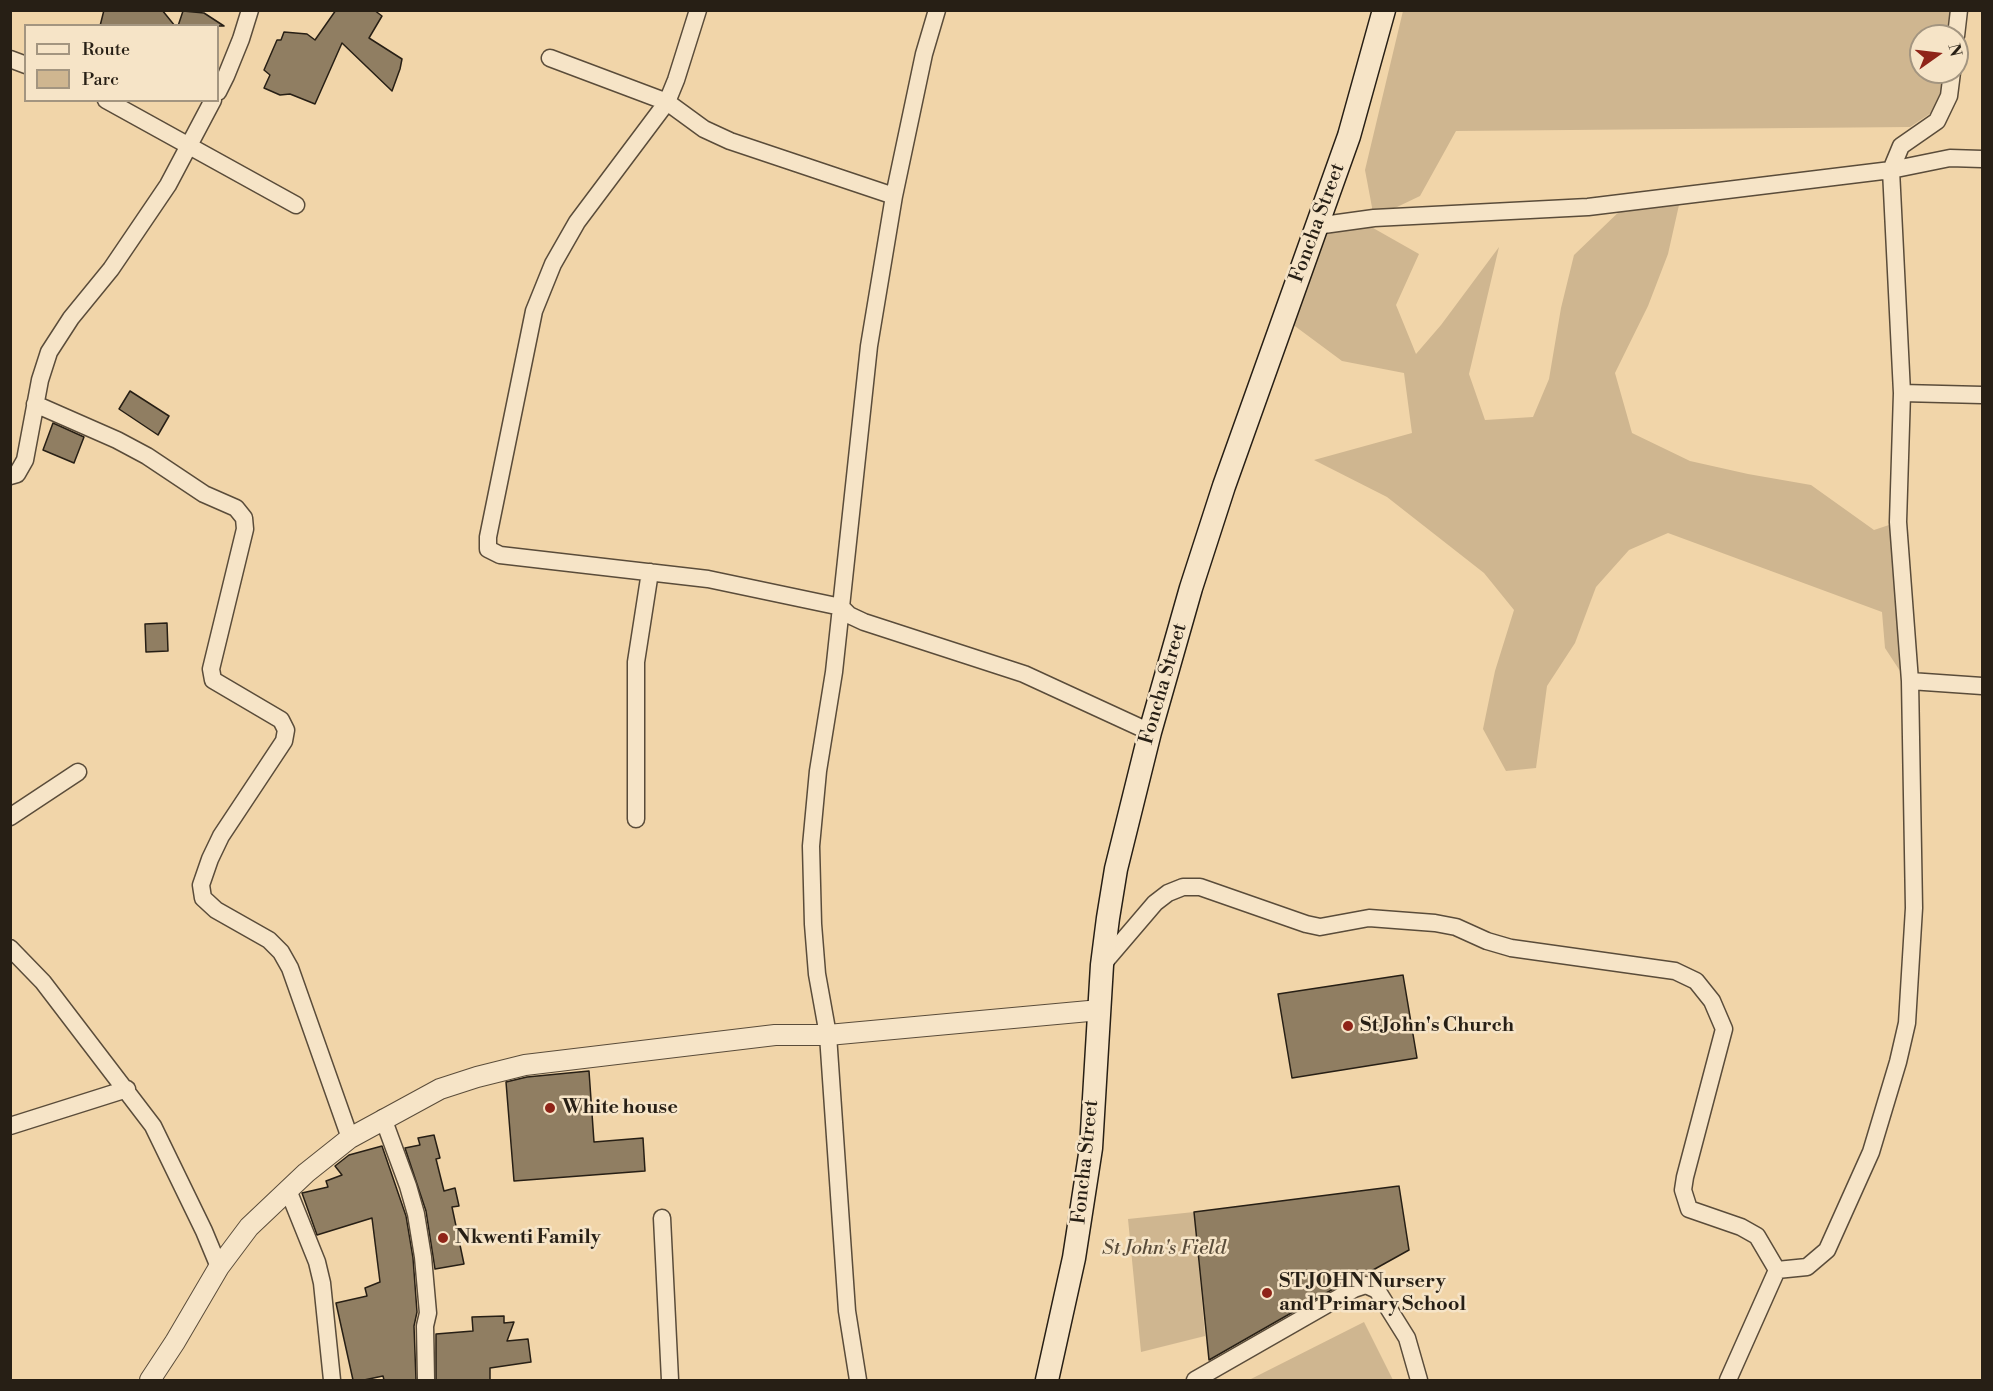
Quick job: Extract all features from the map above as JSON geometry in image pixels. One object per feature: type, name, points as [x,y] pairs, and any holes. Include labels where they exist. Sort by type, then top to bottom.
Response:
[{"type":"main road","name":"Foncha Street","points":[[1047,1380],[1084,1202],[1091,1148],[1102,965],[1116,869],[1150,732],[1191,588],[1224,486],[1349,136],[1384,10]]},
{"type":"street","points":[[219,90],[242,39],[250,10]]},
{"type":"street","points":[[698,10],[667,102],[577,222],[553,264],[534,311],[488,537],[488,549],[500,555],[708,579],[841,607],[849,615],[864,622],[1024,674],[1150,732]]},
{"type":"street","points":[[858,1380],[847,1311],[828,1035],[813,924],[811,846],[818,771],[834,672],[869,346],[894,196],[924,54],[937,10]]},
{"type":"street","points":[[550,58],[667,102],[704,129],[730,141],[894,196]]},
{"type":"street","points":[[1777,1270],[1807,1267],[1827,1250],[1871,1152],[1898,1062],[1907,1023],[1914,908],[1910,681],[1898,522],[1902,393],[1891,170],[1901,146],[1937,121],[1949,96],[1950,84]]},
{"type":"street","points":[[110,102],[296,205]]},
{"type":"street","points":[[10,476],[18,474],[24,460],[40,380],[49,352],[71,318],[111,269],[168,184],[212,102]]},
{"type":"street","points":[[1316,226],[1374,218],[1588,207],[1891,170],[1950,158],[1983,159]]},
{"type":"street","points":[[1902,393],[1983,395]]},
{"type":"street","points":[[35,404],[127,446],[204,494],[236,507],[244,518],[245,529],[211,669],[213,680],[281,720],[286,730],[284,741],[221,836],[201,885],[203,898],[216,910],[269,940],[281,952],[290,968],[350,1138]]},
{"type":"street","points":[[636,819],[636,662],[650,573]]},
{"type":"street","points":[[1910,681],[1983,686]]},
{"type":"street","points":[[10,817],[78,772]]},
{"type":"street","points":[[1102,965],[1155,903],[1168,893],[1183,887],[1200,887],[1320,927],[1369,918],[1435,923],[1456,927],[1486,941],[1511,948],[1675,971],[1696,981],[1712,1001],[1724,1029],[1684,1177],[1683,1190],[1689,1209],[1741,1227],[1758,1236],[1777,1270]]},
{"type":"street","points":[[10,948],[43,982],[153,1126],[169,1155],[219,1267]]},
{"type":"street","points":[[150,1380],[219,1267],[249,1227],[288,1190],[350,1138],[440,1089],[525,1065],[775,1035],[828,1035],[1100,1010]]},
{"type":"street","points":[[10,1126],[127,1089]]},
{"type":"street","points":[[383,1118],[416,1214],[428,1313],[425,1326],[426,1380]]},
{"type":"street","points":[[288,1190],[317,1262],[322,1283],[332,1380]]},
{"type":"street","points":[[662,1218],[670,1380]]},
{"type":"street","points":[[1728,1380],[1777,1270]]},
{"type":"street","points":[[1195,1380],[1354,1289],[1366,1285],[1377,1290],[1407,1338],[1419,1380]]},
{"type":"green space","points":[[1403,11],[1954,11],[1952,24],[1909,24],[1909,84],[1942,84],[1934,111],[1910,127],[1456,131],[1420,196],[1374,218],[1365,170]]},
{"type":"green space","points":[[1679,205],[1668,254],[1648,306],[1615,373],[1632,433],[1690,461],[1811,485],[1874,530],[1898,522],[1902,674],[1885,648],[1882,612],[1668,533],[1629,550],[1596,587],[1575,643],[1547,686],[1536,768],[1506,771],[1483,729],[1495,671],[1514,610],[1484,573],[1387,497],[1314,460],[1412,433],[1404,373],[1342,361],[1284,318],[1316,226],[1359,220],[1419,254],[1396,305],[1416,354],[1441,325],[1499,247],[1469,374],[1485,420],[1533,417],[1549,379],[1561,308],[1574,255],[1625,206]]},
{"type":"green space","name":"St John's Field","points":[[1194,1212],[1205,1336],[1141,1352],[1128,1219]]},
{"type":"green space","points":[[1364,1322],[1393,1380],[1249,1380]]},
{"type":"building","points":[[104,10],[162,10],[173,24],[100,24]]},
{"type":"building","points":[[336,10],[374,10],[382,16],[369,38],[402,59],[392,91],[342,43],[315,104],[290,94],[280,95],[264,88],[270,75],[264,70],[277,40],[281,40],[284,32],[307,34],[315,40]]},
{"type":"building","points":[[183,11],[204,13],[224,26],[219,26],[219,24],[179,24]]},
{"type":"building","points":[[130,391],[169,416],[158,435],[119,409]]},
{"type":"building","points":[[53,423],[84,437],[74,463],[43,450]]},
{"type":"building","points":[[167,623],[168,651],[146,652],[145,624]]},
{"type":"building","name":"St John's Church","points":[[1403,975],[1417,1058],[1292,1078],[1278,994]]},
{"type":"building","name":"White house","points":[[589,1071],[594,1142],[643,1138],[645,1171],[514,1181],[506,1082],[527,1077]]},
{"type":"building","points":[[434,1135],[440,1158],[436,1159],[444,1191],[455,1188],[459,1206],[452,1207],[464,1264],[435,1269],[426,1211],[405,1148],[420,1145],[418,1138]]},
{"type":"building","points":[[382,1146],[406,1216],[413,1258],[417,1312],[414,1326],[416,1380],[384,1380],[383,1376],[353,1380],[336,1303],[367,1296],[365,1288],[380,1282],[372,1218],[317,1235],[302,1193],[328,1187],[326,1181],[342,1175],[335,1166],[349,1155]]},
{"type":"building","name":"ST JOHN Nursery and Primary School","points":[[1399,1186],[1409,1250],[1364,1275],[1349,1280],[1209,1360],[1194,1212]]},
{"type":"building","points":[[504,1316],[504,1323],[514,1322],[507,1341],[528,1339],[531,1362],[490,1368],[490,1380],[436,1380],[436,1334],[473,1331],[472,1317]]},
{"type":"place","name":"St John's Church","points":[[1348,1026]]},
{"type":"place","name":"White house","points":[[550,1108]]},
{"type":"place","name":"Nkwenti Family","points":[[443,1238]]},
{"type":"place","name":"ST JOHN Nursery and Primary School","points":[[1267,1293]]}]
